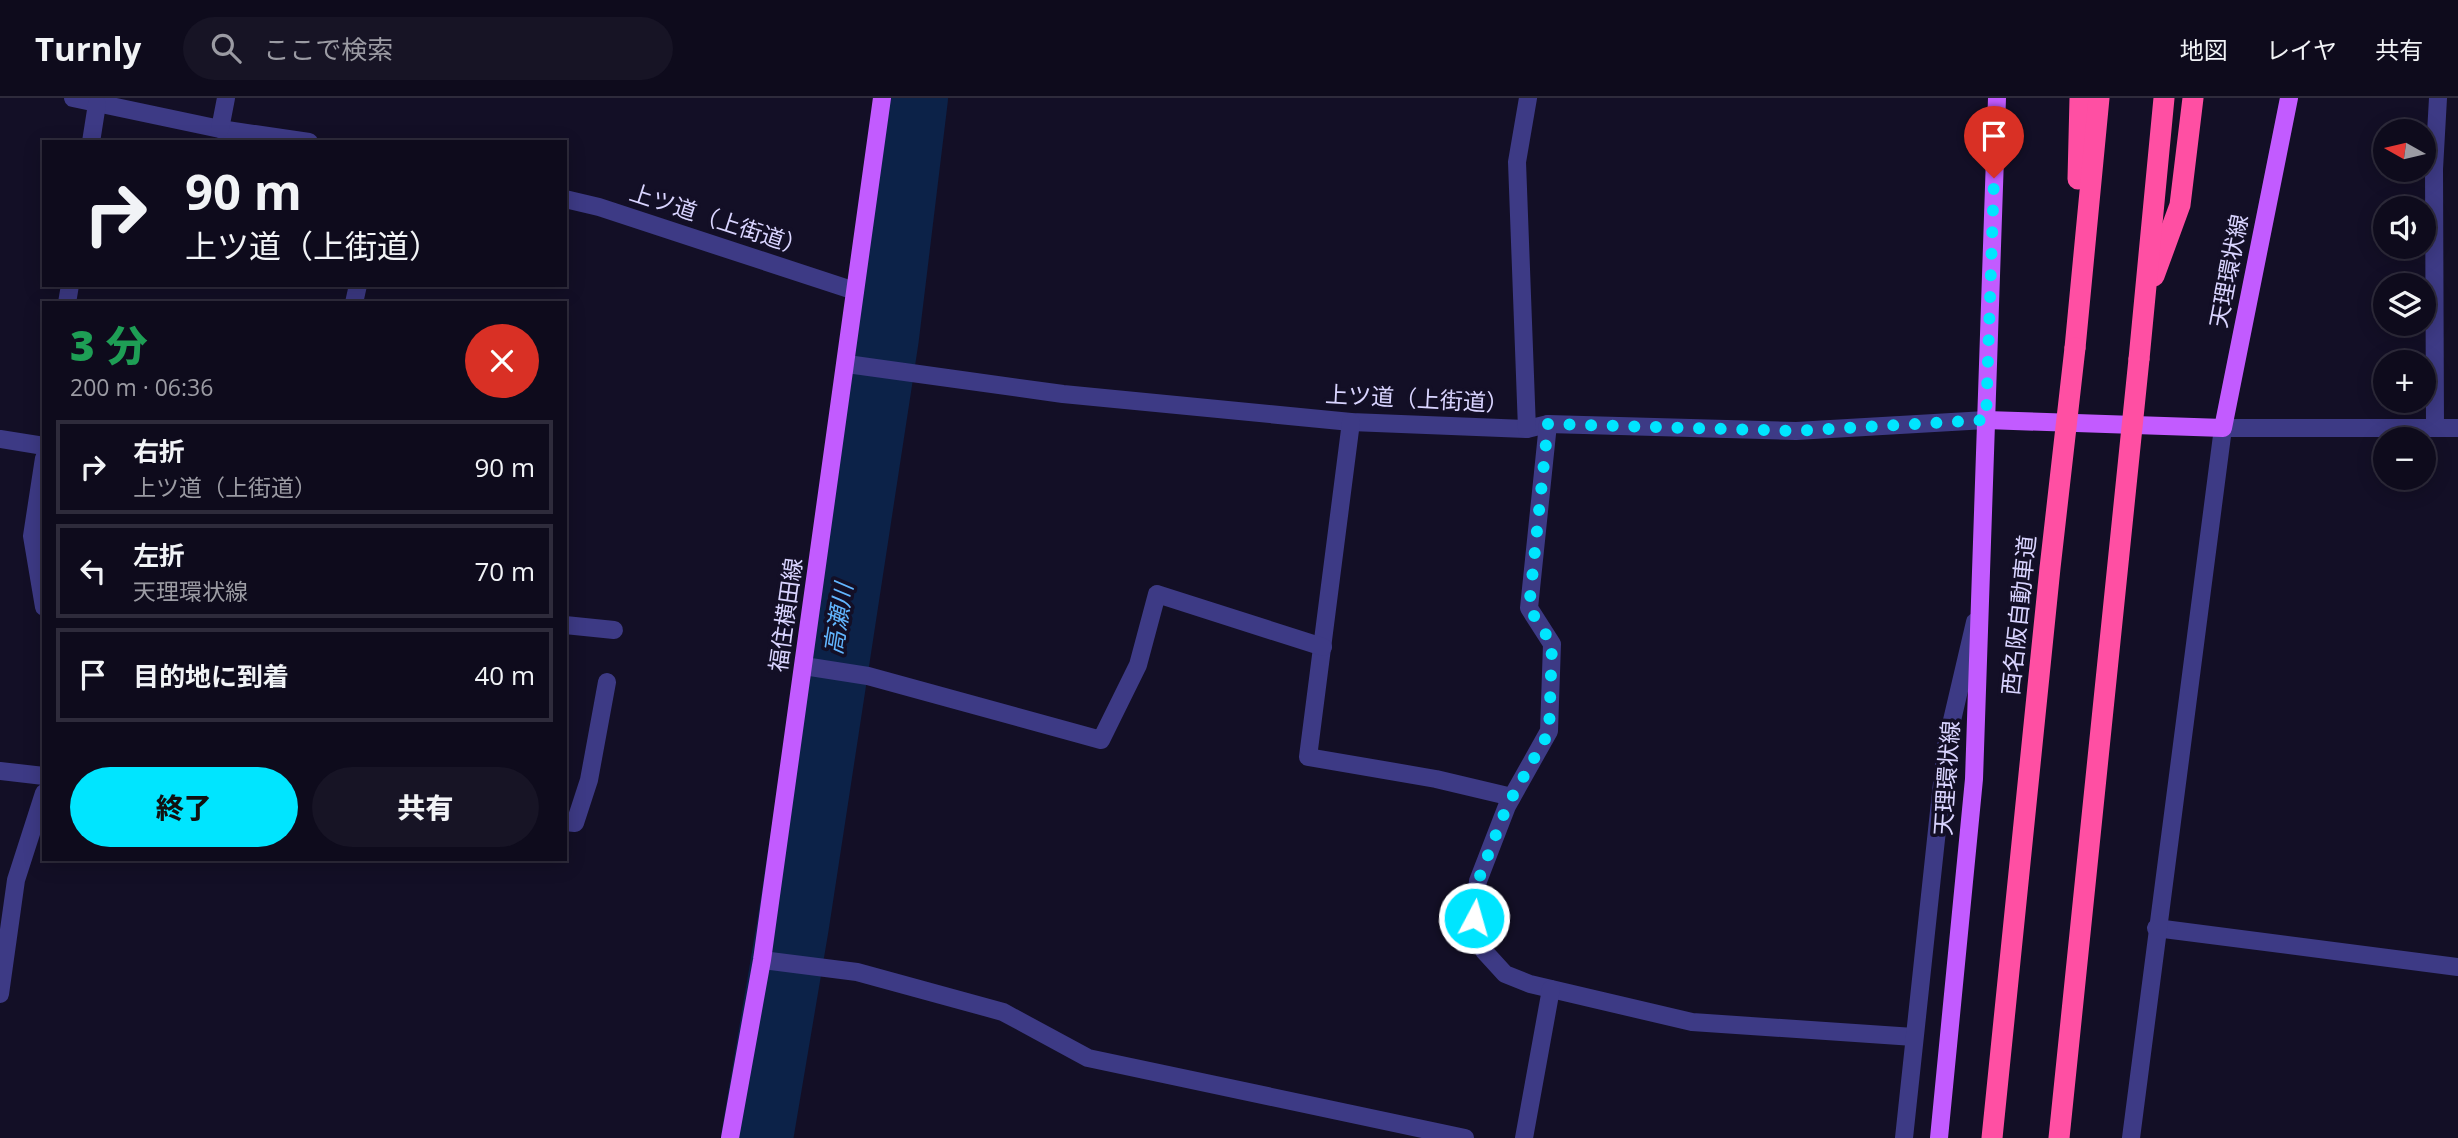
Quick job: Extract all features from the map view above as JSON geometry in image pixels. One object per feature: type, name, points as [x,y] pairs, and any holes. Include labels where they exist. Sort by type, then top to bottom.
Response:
[{"type":"highway","points":[[2080,98],[2080,283]]},
{"type":"highway","name":"西名阪自動車道","points":[[1992,1138],[2099,98]]},
{"type":"highway","points":[[2059,1138],[2164,98]]},
{"type":"highway","points":[[2145,302],[2180,205],[2193,98]]},
{"type":"main road","name":"福住横田線","points":[[730,1138],[762,960],[882,98]]},
{"type":"main road","name":"天理環状線","points":[[1938,1138],[1973,779],[1997,98]]},
{"type":"main road","name":"天理環状線","points":[[2223,428],[2289,98]]},
{"type":"main road","points":[[1986,420],[2223,428]]},
{"type":"street","points":[[73,98],[220,130],[294,140]]},
{"type":"street","points":[[220,130],[226,98]]},
{"type":"street","points":[[1527,429],[1517,162],[1528,98]]},
{"type":"street","points":[[2435,427],[2434,169],[2438,98]]},
{"type":"street","points":[[91,140],[97,104]]},
{"type":"street","name":"上ツ道（上街道）","points":[[567,199],[599,207],[855,291]]},
{"type":"street","name":"上ツ道（上街道）","points":[[847,364],[1063,394],[1351,422],[1527,429],[1548,424],[1796,431],[1986,420]]},
{"type":"street","points":[[1351,422],[1308,757],[1436,779],[1512,797]]},
{"type":"street","points":[[1548,424],[1529,608],[1552,644],[1549,732],[1512,797],[1478,881],[1474,918],[1484,951],[1505,974],[1530,984],[1692,1022],[1914,1037]]},
{"type":"street","points":[[2130,1138],[2223,428],[2373,428]]},
{"type":"street","points":[[2436,428],[2458,428]]},
{"type":"street","points":[[0,439],[42,446]]},
{"type":"street","points":[[42,471],[32,536],[42,595]]},
{"type":"street","points":[[804,666],[868,676],[1101,740],[1138,665],[1157,594],[1322,647]]},
{"type":"street","points":[[1904,1138],[1947,746],[1980,600]]},
{"type":"street","points":[[567,625],[614,630]]},
{"type":"street","points":[[567,822],[575,823],[589,780],[607,682]]},
{"type":"street","points":[[0,771],[42,776]]},
{"type":"street","points":[[0,994],[16,880],[42,803]]},
{"type":"street","points":[[2157,928],[2458,967]]},
{"type":"street","points":[[762,960],[857,972],[1003,1012],[1088,1058],[1465,1138]]},
{"type":"street","points":[[1524,1138],[1550,989]]},
{"type":"waterway","name":"高瀬川","points":[[757,1138],[793,925],[883,337],[912,98]]},
{"type":"route","points":[[1474,918],[1478,881],[1507,806],[1549,732],[1552,644],[1529,608],[1548,424],[1796,431],[1986,420],[1994,178]]}]
